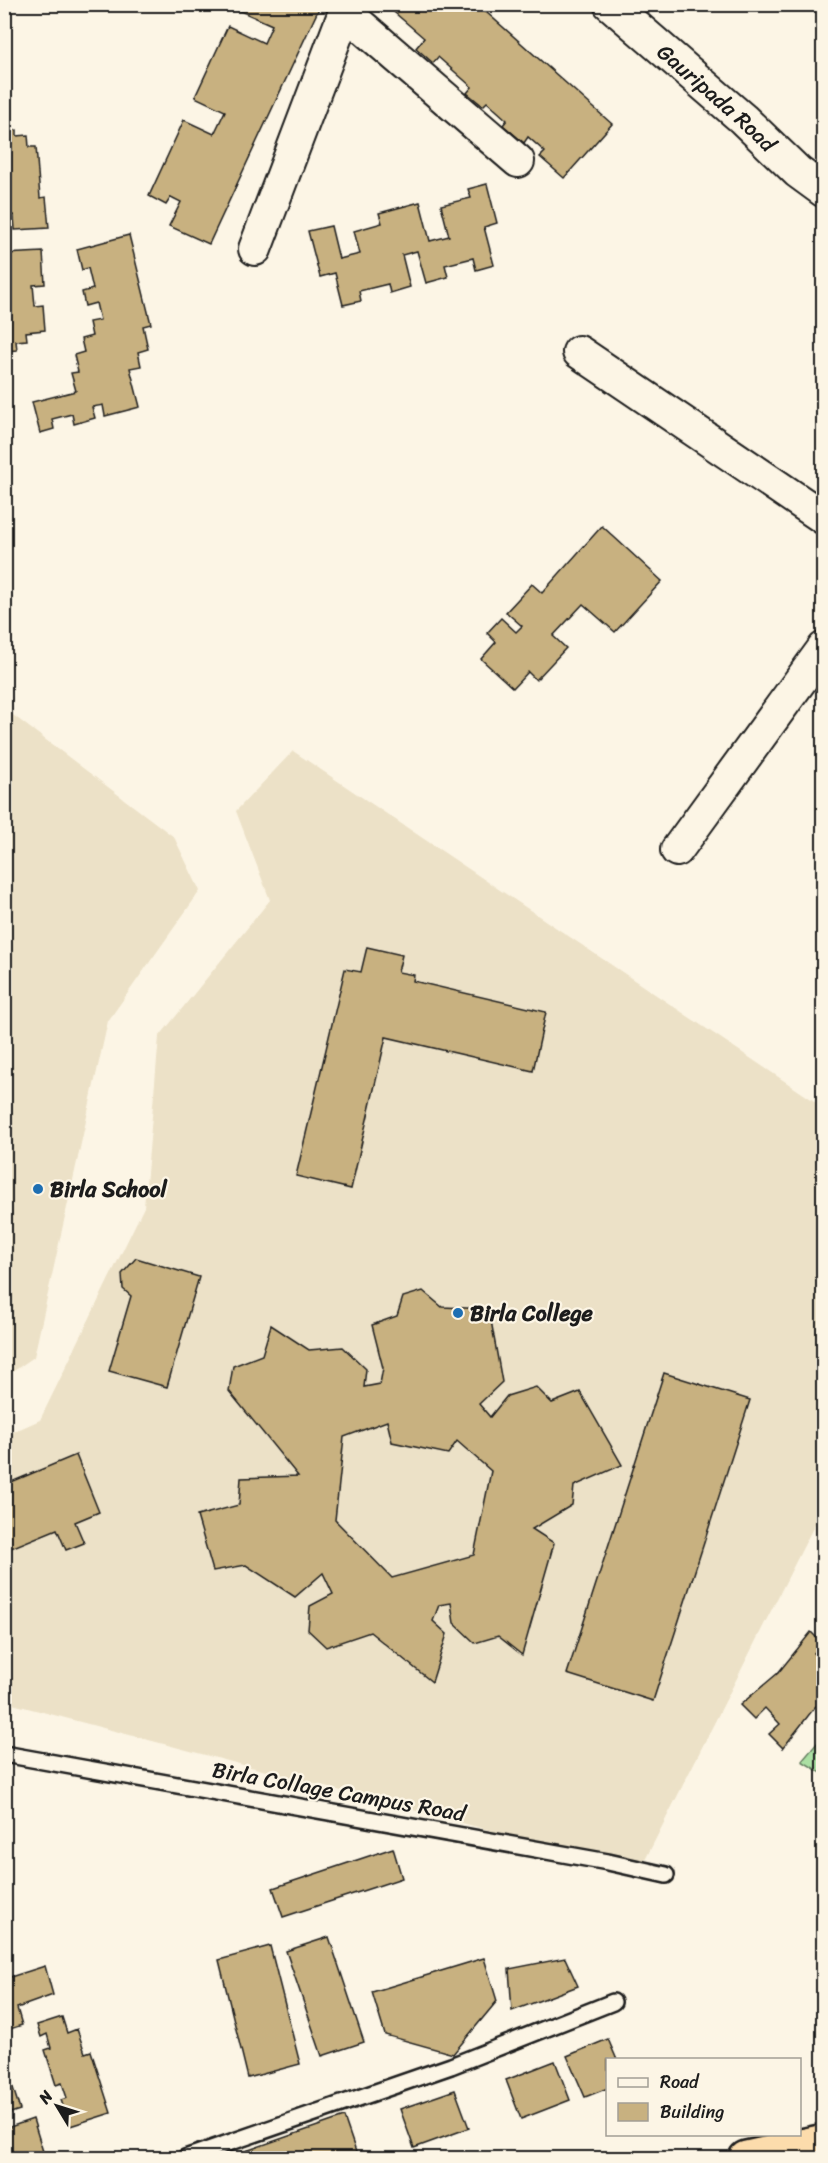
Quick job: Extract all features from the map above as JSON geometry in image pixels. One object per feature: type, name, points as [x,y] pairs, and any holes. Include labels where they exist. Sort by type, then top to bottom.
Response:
[{"type":"highway","points":[[746,2158],[824,2141]]},
{"type":"street","name":"Gauripada Road","points":[[610,4],[742,119],[798,172],[824,191]]},
{"type":"street","points":[[255,249],[347,8],[518,161]]},
{"type":"street","points":[[579,352],[824,518]]},
{"type":"street","points":[[677,850],[812,688],[824,648]]},
{"type":"lane","name":"Birla Collage Campus Road","points":[[4,1754],[608,1862],[666,1875]]},
{"type":"lane","points":[[185,2158],[451,2066],[613,2002]]},
{"type":"shaded area","name":"Birla School","points":[[5,709],[174,837],[200,891],[108,1021],[34,1357],[5,1377]]},
{"type":"shaded area","name":"Birla College","points":[[293,751],[823,1107],[823,1508],[640,1870],[5,1702],[4,1436],[40,1420],[144,1207],[159,1037],[270,900],[236,811]]},
{"type":"green space","points":[[823,1736],[823,1774],[802,1761]]},
{"type":"building","points":[[238,4],[321,4],[209,244],[169,226],[181,202],[171,197],[166,205],[149,196],[184,120],[214,134],[225,111],[195,97],[228,26],[264,43],[272,25],[236,9]]},
{"type":"building","points":[[391,4],[477,4],[612,124],[564,178],[540,157],[545,152],[528,137],[524,143],[503,125],[507,120],[487,102],[483,106],[467,93],[472,87],[438,57],[433,63],[416,48],[424,38],[388,7]]},
{"type":"building","points":[[7,123],[7,131],[17,130],[17,136],[28,135],[29,147],[36,147],[40,198],[46,197],[49,228],[15,230],[14,215],[4,216],[4,124]]},
{"type":"building","points":[[487,184],[497,223],[484,227],[494,265],[476,270],[473,258],[445,265],[448,277],[426,283],[417,251],[402,255],[410,287],[390,293],[388,284],[359,291],[361,301],[343,305],[335,273],[320,277],[308,231],[331,226],[339,259],[360,254],[354,231],[382,223],[379,213],[420,202],[430,241],[449,236],[441,205],[471,198],[468,189]]},
{"type":"building","points":[[129,235],[151,324],[143,326],[148,349],[138,352],[141,366],[130,368],[140,407],[105,416],[103,405],[92,407],[95,418],[74,424],[72,414],[52,419],[54,429],[40,433],[32,402],[76,391],[71,373],[78,372],[74,355],[84,352],[81,339],[92,336],[89,322],[100,320],[96,303],[85,306],[82,292],[93,289],[88,268],[82,270],[77,249]]},
{"type":"building","points":[[43,252],[45,284],[33,285],[35,306],[43,305],[45,330],[26,332],[27,340],[16,341],[17,350],[4,351],[4,254]]},
{"type":"building","points":[[602,526],[662,581],[615,632],[583,604],[553,636],[566,648],[536,680],[528,672],[513,688],[481,659],[496,642],[487,633],[501,618],[516,632],[522,626],[506,612],[532,584],[542,593]]},
{"type":"building","points":[[367,947],[402,955],[398,972],[414,975],[413,981],[546,1012],[533,1071],[386,1037],[351,1189],[296,1176],[345,969],[361,972]]},
{"type":"building","points":[[136,1258],[199,1277],[167,1387],[109,1371],[131,1296],[123,1289],[122,1274]]},
{"type":"building","points":[[423,1291],[442,1307],[489,1309],[502,1382],[479,1404],[490,1417],[507,1396],[536,1387],[552,1403],[580,1392],[622,1465],[574,1486],[572,1505],[532,1529],[554,1543],[522,1655],[498,1636],[475,1643],[454,1623],[451,1603],[439,1605],[433,1621],[447,1634],[432,1682],[370,1632],[326,1647],[308,1630],[310,1606],[333,1594],[323,1573],[295,1597],[246,1565],[213,1571],[197,1516],[239,1505],[241,1478],[298,1476],[229,1391],[233,1366],[262,1355],[271,1325],[309,1350],[343,1347],[366,1369],[364,1387],[380,1384],[383,1368],[372,1325],[397,1316],[403,1297]],"holes":[[[387,1421],[392,1442],[448,1454],[457,1441],[491,1471],[474,1555],[392,1578],[335,1520],[344,1437]]]},
{"type":"building","points":[[664,1373],[750,1400],[653,1701],[567,1674]]},
{"type":"building","points":[[76,1455],[99,1512],[75,1522],[84,1543],[66,1550],[57,1529],[4,1551],[4,1485]]},
{"type":"building","points":[[811,1632],[823,1644],[814,1653],[824,1661],[824,1700],[815,1707],[783,1748],[769,1734],[780,1724],[765,1708],[754,1719],[740,1705],[778,1673]]},
{"type":"building","points":[[393,1848],[402,1878],[283,1917],[273,1888]]},
{"type":"building","points":[[329,1937],[364,2042],[322,2056],[286,1951]]},
{"type":"building","points":[[270,1946],[300,2064],[248,2078],[219,1960]]},
{"type":"building","points":[[484,1958],[497,2001],[453,2054],[385,2035],[372,1992]]},
{"type":"building","points":[[565,1958],[578,1986],[512,2011],[509,1969]]},
{"type":"building","points":[[45,1966],[53,1995],[17,2008],[22,2025],[4,2031],[4,1979]]},
{"type":"building","points":[[62,2017],[67,2033],[77,2029],[85,2053],[91,2051],[111,2113],[70,2126],[61,2100],[67,2098],[62,2083],[56,2085],[45,2050],[51,2048],[47,2034],[41,2037],[37,2025]]},
{"type":"building","points":[[608,2039],[616,2058],[606,2058],[606,2089],[585,2097],[567,2056]]},
{"type":"building","points":[[4,2059],[20,2110],[4,2115]]},
{"type":"building","points":[[555,2061],[570,2100],[521,2119],[506,2080]]},
{"type":"building","points":[[455,2090],[469,2128],[414,2148],[400,2109]]},
{"type":"building","points":[[344,2117],[358,2158],[235,2158],[234,2155]]},
{"type":"building","points":[[33,2119],[45,2158],[4,2158],[4,2129]]},
{"type":"place","name":"Birla School","points":[[38,1189]]},
{"type":"place","name":"Birla College","points":[[458,1313]]}]
